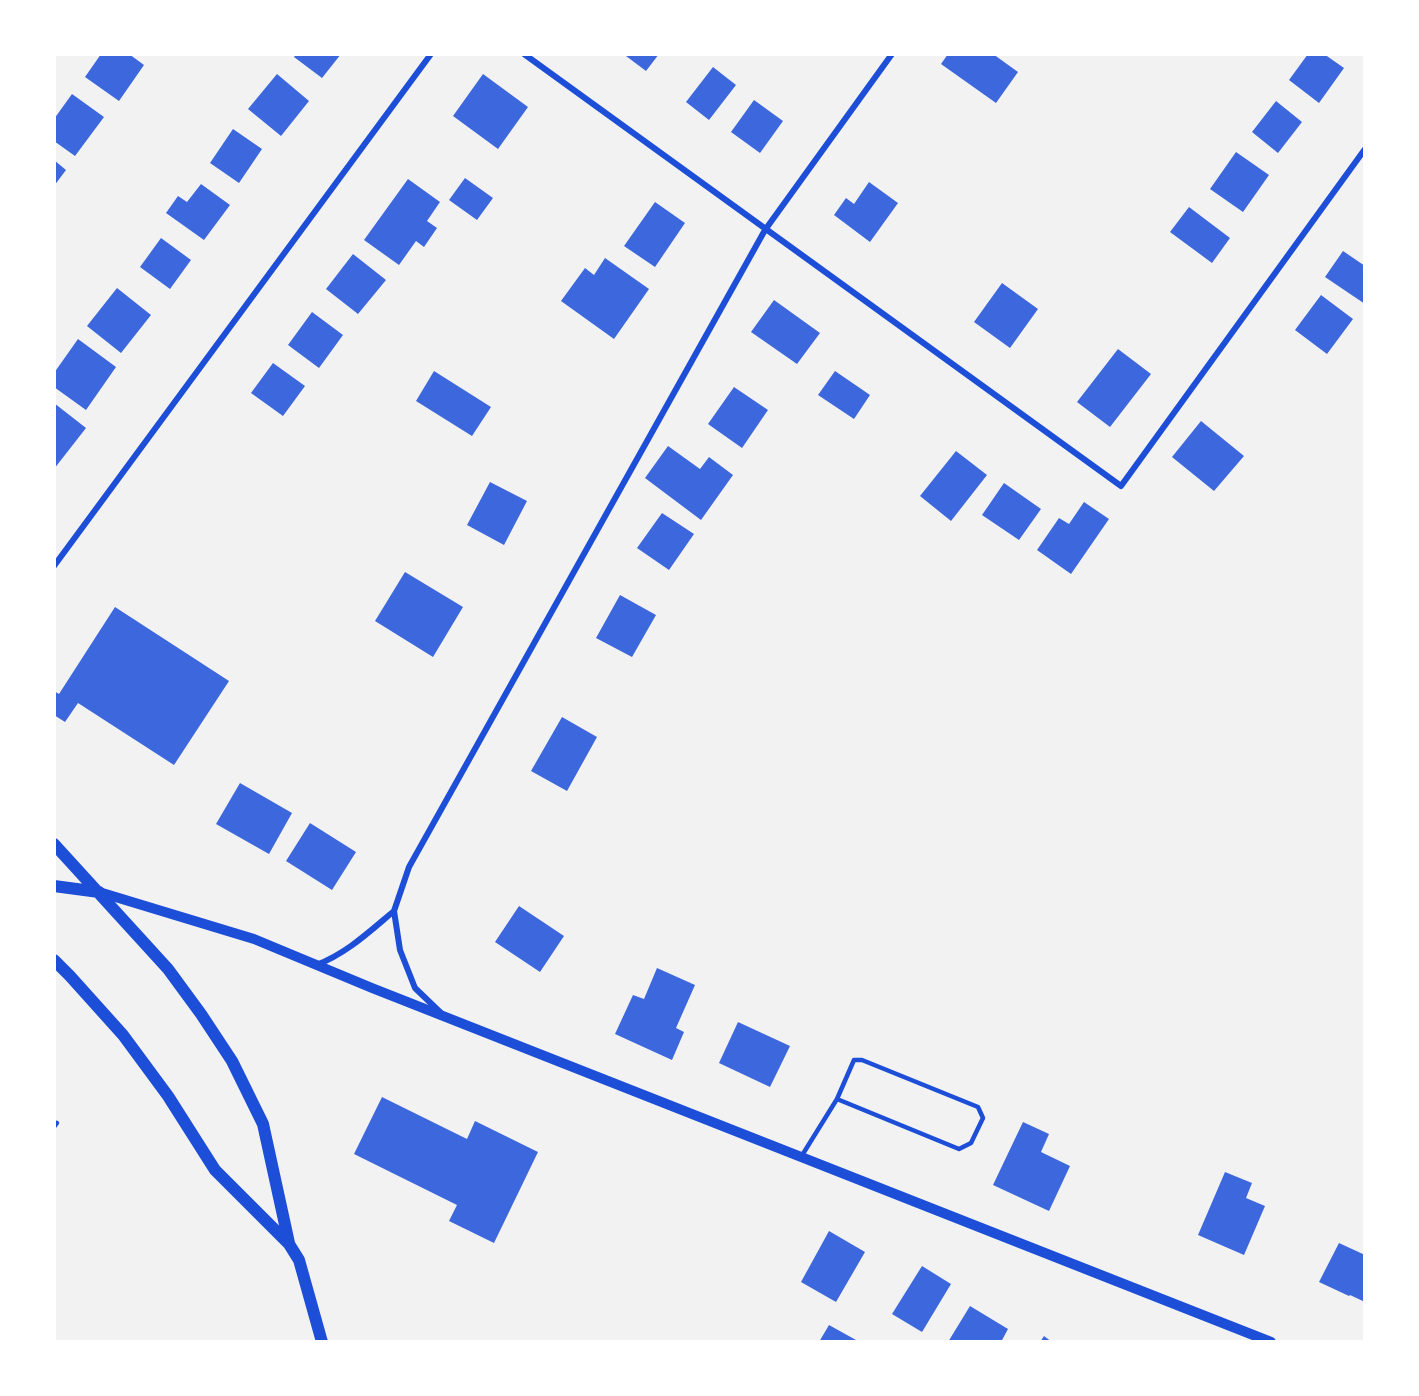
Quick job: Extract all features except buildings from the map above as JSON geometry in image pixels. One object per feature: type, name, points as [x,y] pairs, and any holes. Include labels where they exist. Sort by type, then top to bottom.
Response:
[{"type":"main road","points":[[54,844],[168,969],[232,1061],[264,1124],[289,1244]]},
{"type":"main road","points":[[54,886],[99,892]]},
{"type":"main road","points":[[54,960],[123,1035],[168,1096],[215,1170],[289,1244],[299,1260],[322,1342]]},
{"type":"street","points":[[54,566],[431,54]]},
{"type":"street","points":[[524,54],[1121,486],[1365,149]]},
{"type":"street","points":[[445,1016],[415,988],[400,950],[394,911],[409,867],[765,230],[892,54]]},
{"type":"street","points":[[99,892],[254,939],[1271,1342]]},
{"type":"street","points":[[316,965],[327,961],[358,941],[394,911]]},
{"type":"lane","points":[[801,1157],[837,1099],[855,1060],[862,1060],[978,1107],[983,1118],[970,1143],[959,1149],[837,1099]]}]
